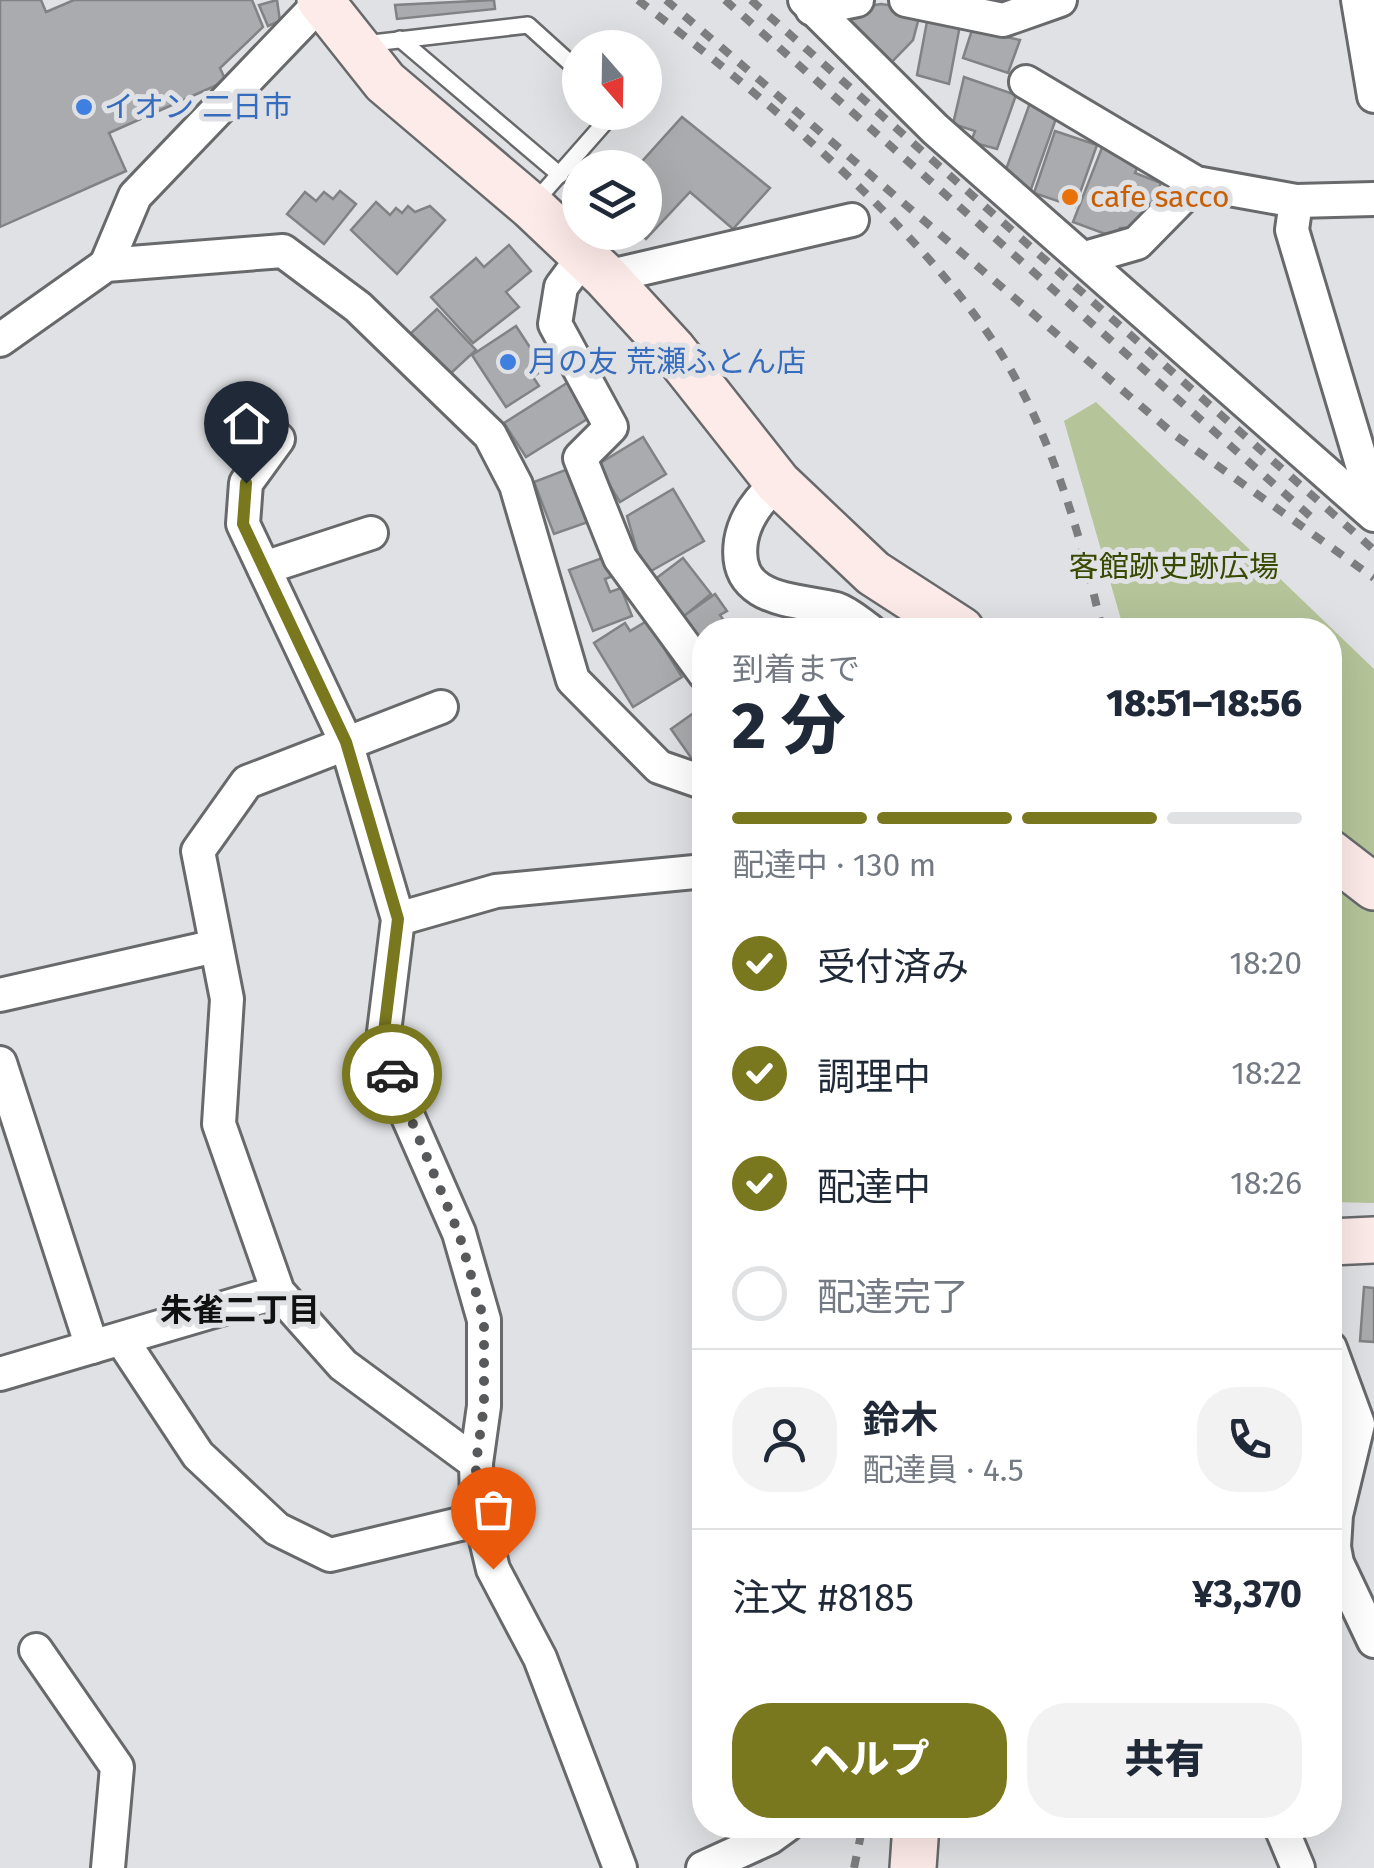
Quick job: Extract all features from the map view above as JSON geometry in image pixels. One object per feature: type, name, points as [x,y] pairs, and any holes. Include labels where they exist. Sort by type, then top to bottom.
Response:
[{"type":"main road","points":[[320,1],[385,82],[546,190],[595,266],[674,350],[778,484],[872,573],[941,618]]},
{"type":"main road","points":[[1342,862],[1374,887]]},
{"type":"main road","points":[[1342,1241],[1374,1240]]},
{"type":"main road","points":[[913,1868],[915,1838]]},
{"type":"street","points":[[808,5],[857,0]]},
{"type":"street","points":[[906,0],[1003,20],[1060,0]]},
{"type":"street","points":[[1358,0],[1374,96]]},
{"type":"street","points":[[106,265],[134,196],[320,1]]},
{"type":"street","points":[[808,5],[935,129],[1085,258],[1362,483]]},
{"type":"street","points":[[1026,82],[1196,183],[1296,200],[1374,199]]},
{"type":"street","points":[[1085,258],[1137,243],[1196,183]]},
{"type":"street","points":[[1296,200],[1292,230],[1374,515]]},
{"type":"street","points":[[692,656],[620,558],[580,458],[611,426],[555,324],[555,302],[561,287],[595,266],[852,220]]},
{"type":"street","points":[[0,340],[106,265],[284,251],[358,307],[490,436],[516,485],[568,665],[582,694],[659,767],[692,778]]},
{"type":"street","points":[[278,440],[253,469],[242,496],[243,524],[346,742],[398,919],[384,1032],[394,1085],[459,1234],[484,1320],[484,1406],[476,1463],[481,1519],[493,1569],[540,1658],[620,1868]]},
{"type":"street","points":[[778,484],[763,496],[742,535],[740,551],[750,578],[764,592],[785,602],[840,610],[852,618]]},
{"type":"street","points":[[264,568],[371,533]]},
{"type":"street","points":[[441,707],[247,782],[198,851],[227,999],[219,1124],[278,1292],[343,1365],[476,1463]]},
{"type":"street","points":[[398,919],[496,891],[692,872]]},
{"type":"street","points":[[0,995],[216,946]]},
{"type":"street","points":[[0,1063],[10,1126],[107,1344],[198,1455],[277,1529],[330,1555],[481,1519]]},
{"type":"street","points":[[0,1374],[278,1292]]},
{"type":"street","points":[[1342,1386],[1365,1433],[1342,1498]]},
{"type":"street","points":[[1342,1574],[1374,1641]]},
{"type":"street","points":[[36,1650],[117,1767],[108,1868]]},
{"type":"street","points":[[703,1868],[769,1838]]},
{"type":"street","points":[[1285,1838],[1298,1868]]},
{"type":"lane","points":[[354,45],[528,25],[562,56]]},
{"type":"lane","points":[[400,40],[546,190],[598,130]]},
{"type":"green space","name":"客館跡史跡広場","points":[[1096,402],[1321,618],[1121,618],[1064,421]]},
{"type":"green space","name":"客館跡史跡広場","points":[[1342,638],[1374,669],[1374,1203],[1342,1202]]},
{"type":"building","name":"イオン 二日市","points":[[0,0],[41,0],[46,12],[74,0],[252,0],[263,27],[220,68],[226,81],[109,133],[126,171],[0,227]]},
{"type":"building","points":[[277,0],[280,21],[268,26],[259,5]]},
{"type":"building","points":[[494,0],[495,9],[397,19],[395,5]]},
{"type":"building","points":[[881,4],[921,10],[913,40],[886,68],[837,21],[850,9]]},
{"type":"building","points":[[928,16],[960,25],[949,84],[917,75]]},
{"type":"building","points":[[972,30],[1020,40],[1008,73],[963,58]]},
{"type":"building","points":[[964,77],[1016,95],[997,149],[971,142],[975,131],[953,124]]},
{"type":"building","points":[[1031,100],[1059,110],[1030,192],[1004,175]]},
{"type":"building","points":[[682,117],[770,188],[733,229],[690,192],[662,222],[662,150],[652,150]]},
{"type":"building","points":[[1055,131],[1097,145],[1075,207],[1034,193]]},
{"type":"building","points":[[1105,140],[1143,154],[1135,173],[1161,183],[1148,215],[1143,213],[1137,228],[1120,228],[1116,238],[1073,222]]},
{"type":"building","points":[[340,191],[356,204],[324,244],[287,214],[305,192],[316,201],[324,192],[333,199]]},
{"type":"building","points":[[376,202],[390,215],[396,208],[402,213],[408,206],[415,212],[430,206],[445,220],[397,274],[351,230]]},
{"type":"building","points":[[509,245],[531,271],[506,292],[519,307],[473,343],[431,297],[476,258],[484,267]]},
{"type":"building","points":[[437,309],[476,350],[449,375],[410,334]]},
{"type":"building","name":"月の友 荒瀬ふとん店","points":[[516,326],[544,369],[533,377],[539,386],[506,407],[472,355]]},
{"type":"building","points":[[578,376],[600,411],[526,457],[504,423]]},
{"type":"building","points":[[643,437],[666,474],[620,502],[597,465]]},
{"type":"building","points":[[568,469],[588,522],[554,534],[534,482]]},
{"type":"building","points":[[673,489],[704,541],[644,575],[627,516]]},
{"type":"building","points":[[605,557],[613,576],[605,579],[610,592],[621,588],[632,616],[593,631],[569,570]]},
{"type":"building","points":[[683,558],[711,594],[683,617],[654,580]]},
{"type":"building","points":[[715,594],[727,611],[720,615],[722,618],[692,618],[692,634],[681,618]]},
{"type":"building","points":[[647,621],[682,677],[633,707],[594,643],[625,623],[630,631]]},
{"type":"building","points":[[692,714],[692,759],[671,729]]},
{"type":"building","points":[[1364,1287],[1374,1288],[1374,1342],[1360,1341]]},
{"type":"railway","points":[[638,0],[831,161],[924,253],[963,300],[997,347],[1033,412],[1074,521],[1099,618]]},
{"type":"railway","points":[[666,0],[1176,436],[1374,578]]},
{"type":"railway","points":[[725,0],[1318,523]]},
{"type":"railway","points":[[751,0],[1374,550]]},
{"type":"railway","points":[[854,1868],[860,1838]]},
{"type":"way so far","points":[[392,1074],[459,1234],[484,1320],[484,1406],[476,1463],[476,1502],[493,1569]]},
{"type":"place","name":"イオン 二日市","points":[[84,107]]},
{"type":"place","name":"cafe sacco","points":[[1070,197]]},
{"type":"place","name":"月の友 荒瀬ふとん店","points":[[508,362]]},
{"type":"district","name":"朱雀二丁目","points":[[240,1310]]},
{"type":"route","points":[[246,483],[242,496],[243,524],[346,742],[398,919],[384,1032],[392,1074]]}]
